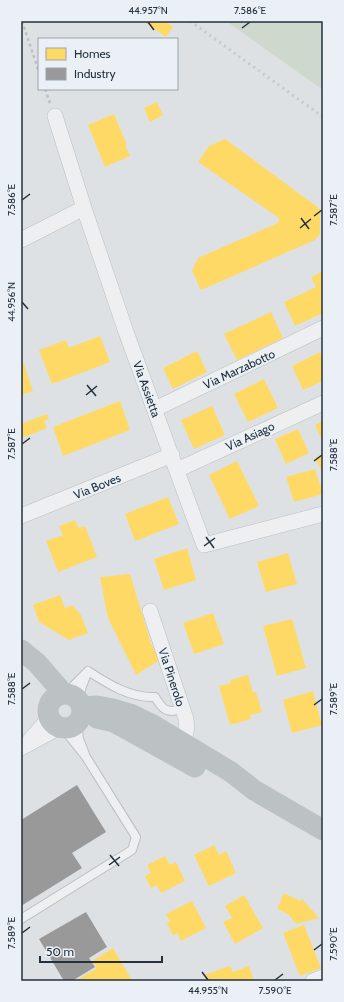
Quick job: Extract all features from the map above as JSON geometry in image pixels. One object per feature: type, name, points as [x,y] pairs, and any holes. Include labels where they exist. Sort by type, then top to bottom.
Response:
[{"type":"main road","points":[[21,650],[37,663],[67,713]]},
{"type":"main road","points":[[21,665],[32,674],[44,691],[67,713],[114,722],[177,748],[194,766],[220,778],[254,790],[323,830]]},
{"type":"street","name":"Via Assietta","points":[[55,116],[126,332],[204,545],[323,514]]},
{"type":"street","points":[[21,240],[84,208]]},
{"type":"street","name":"Via Marzabotto","points":[[154,409],[323,328]]},
{"type":"street","name":"Via Asiago","points":[[177,470],[323,403]]},
{"type":"street","name":"Via Boves","points":[[21,516],[172,455]]},
{"type":"street","name":"Via Pinerolo","points":[[150,611],[182,708],[187,728],[185,736],[177,748]]},
{"type":"street","points":[[23,747],[44,724],[67,713]]},
{"type":"street","points":[[313,981],[323,977]]},
{"type":"lane","points":[[88,672],[126,693],[146,697],[155,697],[159,704],[167,711],[175,712],[182,708]]},
{"type":"lane","points":[[21,919],[132,850],[136,837],[86,757],[67,713],[72,687],[88,672]]},
{"type":"lane","points":[[67,713],[88,672]]},
{"type":"lane","points":[[67,713],[86,757]]},
{"type":"path","points":[[22,21],[38,69]]},
{"type":"shaded area","points":[[226,21],[323,21],[323,90]]},
{"type":"building: Homes","points":[[143,21],[165,21],[173,27],[166,37]]},
{"type":"building: Homes","points":[[157,102],[163,115],[150,122],[144,108]]},
{"type":"building: Homes","points":[[114,114],[130,156],[105,167],[88,125]]},
{"type":"building: Homes","points":[[225,139],[320,209],[320,234],[315,240],[201,290],[192,271],[198,258],[278,223],[279,218],[198,162],[209,146]]},
{"type":"building: Homes","points":[[323,271],[323,313],[295,326],[284,302],[316,287],[311,277]]},
{"type":"building: Homes","points":[[271,312],[283,338],[237,360],[224,334]]},
{"type":"building: Homes","points":[[100,336],[110,362],[52,384],[39,350],[66,340],[69,348]]},
{"type":"building: Homes","points":[[197,351],[207,372],[173,389],[163,368]]},
{"type":"building: Homes","points":[[320,352],[323,358],[323,381],[303,390],[292,366]]},
{"type":"building: Homes","points":[[21,361],[23,361],[33,391],[21,395]]},
{"type":"building: Homes","points":[[264,379],[278,408],[248,422],[234,394]]},
{"type":"building: Homes","points":[[120,401],[130,430],[63,456],[53,427]]},
{"type":"building: Homes","points":[[212,406],[225,435],[194,449],[181,420]]},
{"type":"building: Homes","points":[[47,414],[49,419],[44,421],[47,428],[22,438],[21,424]]},
{"type":"building: Homes","points":[[323,421],[323,443],[315,425]]},
{"type":"building: Homes","points":[[298,429],[309,453],[286,464],[275,439]]},
{"type":"building: Homes","points":[[323,454],[323,474],[315,458]]},
{"type":"building: Homes","points":[[237,461],[259,506],[230,519],[209,475]]},
{"type":"building: Homes","points":[[315,469],[323,494],[294,502],[286,477]]},
{"type":"building: Homes","points":[[168,497],[179,524],[135,541],[125,514]]},
{"type":"building: Homes","points":[[75,520],[79,528],[85,526],[97,557],[58,572],[46,541],[63,535],[59,526]]},
{"type":"building: Homes","points":[[187,548],[196,580],[164,590],[154,559]]},
{"type":"building: Homes","points":[[288,553],[297,584],[266,592],[257,562]]},
{"type":"building: Homes","points":[[130,574],[151,643],[160,660],[136,675],[108,618],[100,577]]},
{"type":"building: Homes","points":[[60,595],[65,608],[72,605],[81,615],[88,633],[69,640],[39,622],[33,605]]},
{"type":"building: Homes","points":[[213,613],[224,644],[194,654],[183,623]]},
{"type":"building: Homes","points":[[292,619],[306,668],[277,676],[263,626]]},
{"type":"building: Homes","points":[[248,675],[253,693],[256,692],[262,712],[250,715],[251,719],[230,725],[219,686],[231,683],[230,680]]},
{"type":"building: Homes","points":[[313,691],[322,725],[292,733],[283,700]]},
{"type":"building: Homes","points":[[214,845],[219,855],[226,851],[236,873],[209,886],[194,855]]},
{"type":"building: Homes","points":[[165,856],[170,865],[176,862],[185,881],[161,893],[157,885],[151,888],[145,876],[151,873],[147,865]]},
{"type":"building: Homes","points":[[284,893],[300,901],[302,899],[319,918],[296,924],[288,914],[277,909]]},
{"type":"building: Homes","points":[[244,895],[263,928],[235,944],[223,922],[232,918],[225,906]]},
{"type":"building: Homes","points":[[192,901],[206,928],[181,941],[177,933],[173,936],[167,923],[170,922],[166,914]]},
{"type":"building: Homes","points":[[304,925],[321,968],[300,976],[283,933]]},
{"type":"building: Homes","points":[[113,948],[132,980],[75,981],[97,968],[92,961]]},
{"type":"building: Homes","points":[[230,966],[233,972],[249,966],[254,981],[207,981],[204,975]]},
{"type":"building: Industry","points":[[77,785],[106,832],[72,853],[82,868],[21,906],[21,820]]},
{"type":"building: Industry","points":[[86,912],[107,947],[89,958],[95,967],[72,981],[64,981],[39,939]]},
{"type":"railway","points":[[190,21],[323,117]]}]
